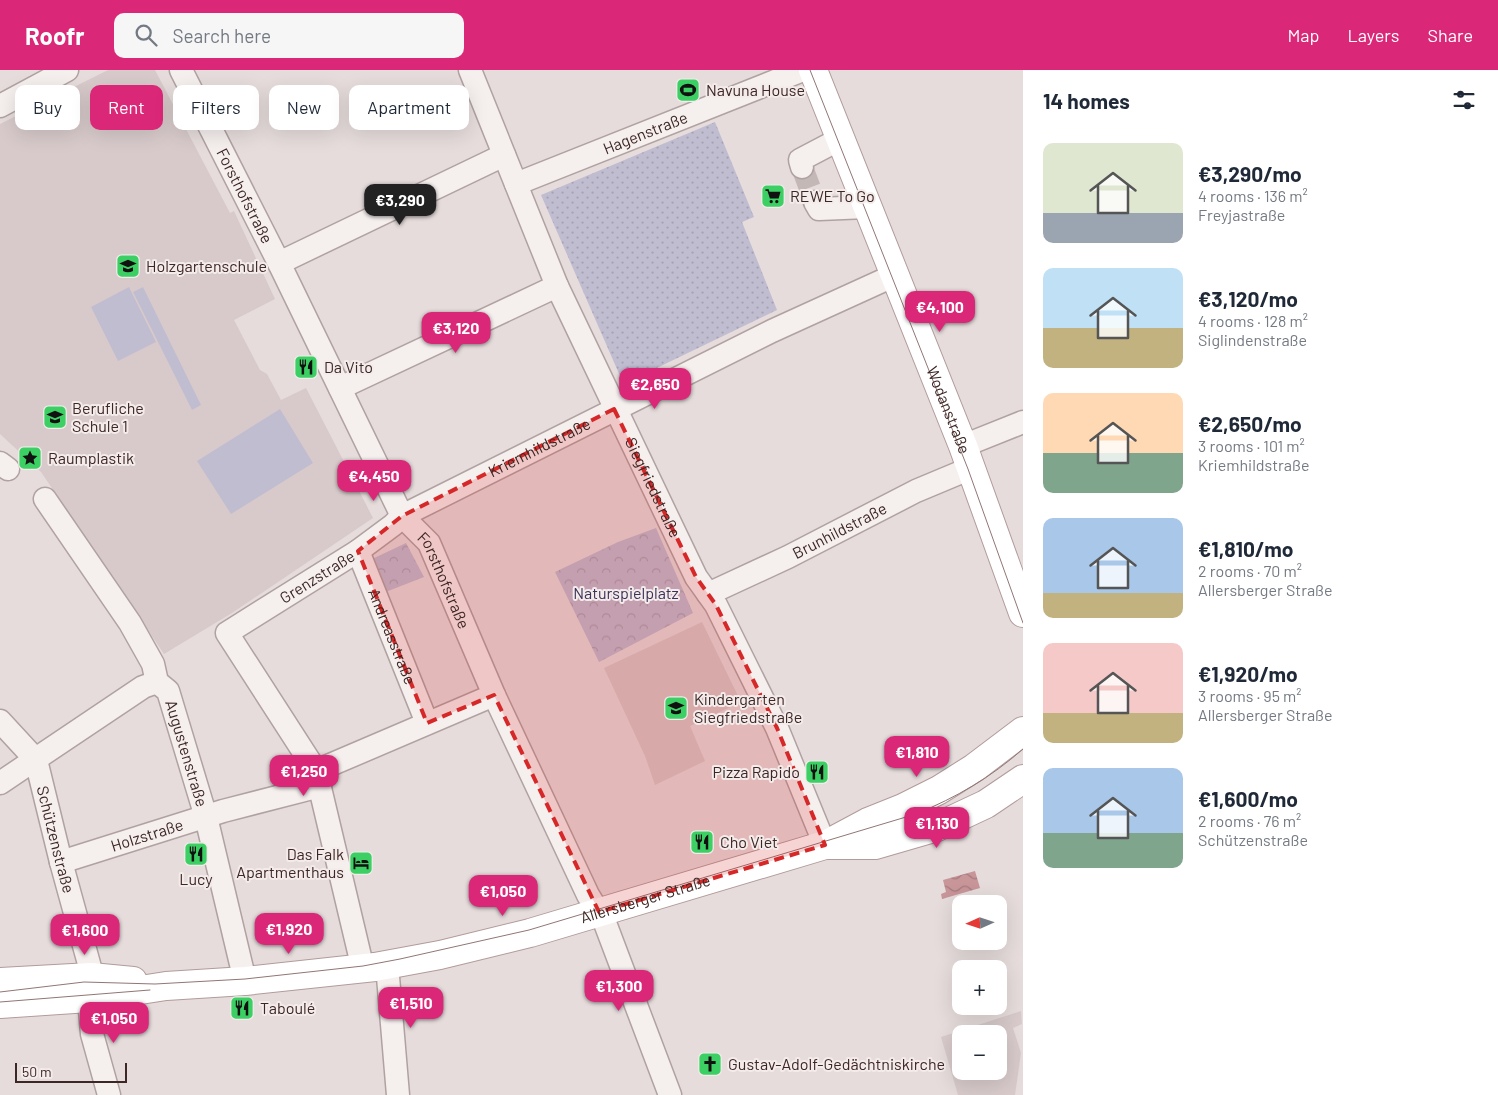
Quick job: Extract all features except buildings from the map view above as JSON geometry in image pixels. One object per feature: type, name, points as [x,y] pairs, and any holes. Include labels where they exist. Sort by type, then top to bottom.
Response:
[{"type":"main road","name":"Wodanstraße","points":[[813,70],[967,457],[1023,613]]},
{"type":"main road","name":"Allersberger Straße","points":[[0,982],[90,988],[166,986],[245,981],[375,967],[440,955],[521,935],[825,845],[868,822],[903,808],[939,790],[982,762],[1023,731]]},
{"type":"main road","name":"Allersberger Straße","points":[[825,845],[875,845],[915,834],[943,824],[996,798],[1023,779]]},
{"type":"main road","points":[[996,798],[1012,800],[1023,804]]},
{"type":"main road","name":"Allersberger Straße","points":[[0,1004],[90,988]]},
{"type":"street","points":[[0,106],[67,70]]},
{"type":"street","name":"Forsthofstraße","points":[[181,70],[279,263],[402,516],[429,542],[494,695],[588,894],[610,933],[670,1095]]},
{"type":"street","name":"Siegfriedstraße","points":[[470,70],[556,286],[696,577],[716,605],[777,728],[825,845]]},
{"type":"street","name":"Hagenstraße","points":[[516,184],[803,70]]},
{"type":"street","points":[[802,167],[800,160],[840,140]]},
{"type":"street","points":[[279,263],[504,155]]},
{"type":"street","points":[[815,202],[820,209],[867,206]]},
{"type":"street","name":"Kriemhildstraße","points":[[402,516],[772,331],[895,275]]},
{"type":"street","points":[[340,388],[556,286]]},
{"type":"street","name":"Brunhildstraße","points":[[708,594],[788,557],[916,491],[1023,422]]},
{"type":"street","name":"Augustenstraße","points":[[45,499],[130,623],[153,664],[157,682],[168,692],[206,817],[245,981]]},
{"type":"street","name":"Grenzstraße","points":[[318,778],[227,633],[358,551],[402,516]]},
{"type":"street","name":"Andreasstraße","points":[[358,551],[427,723]]},
{"type":"street","points":[[0,783],[143,687],[157,682]]},
{"type":"street","name":"Holzstraße","points":[[61,862],[206,817],[318,778],[427,723],[494,695]]},
{"type":"street","points":[[0,721],[36,760]]},
{"type":"street","name":"Schützenstraße","points":[[36,760],[61,862],[91,971],[92,1034],[109,1095]]},
{"type":"street","points":[[318,778],[375,967],[398,1095]]},
{"type":"highlighted area","points":[[614,409],[696,577],[716,605],[777,728],[825,845],[599,912],[494,695],[427,723],[358,551],[402,516]]},
{"type":"shaded area","points":[[108,70],[155,70],[163,85],[90,85],[90,130],[163,130],[163,85],[173,104],[173,130],[186,130],[230,213],[234,211],[275,299],[234,320],[260,370],[267,374],[281,400],[306,388],[373,518],[232,613],[164,654],[41,472],[0,434],[0,124],[15,116],[15,130],[80,130],[80,85],[78,85]]},
{"type":"shaded area","name":"Kindergarten Siegfriedstraße","points":[[702,622],[741,702],[690,726],[705,761],[655,785],[645,756],[604,668]]},
{"type":"shaded area","points":[[1021,1011],[1022,1024],[1013,1028],[1021,1053],[1015,1095],[958,1095],[954,1080],[1007,1080],[1007,1025],[978,1025]]},
{"type":"shaded area","points":[[952,1033],[952,1075],[941,1037]]},
{"type":"green space","points":[[715,122],[754,217],[742,222],[777,310],[634,379],[620,376],[541,195]]},
{"type":"green space","points":[[129,287],[156,342],[118,361],[91,307]]},
{"type":"green space","points":[[143,287],[201,405],[192,410],[133,292]]},
{"type":"green space","points":[[280,409],[313,463],[231,514],[197,461]]},
{"type":"green space","name":"Naturspielplatz","points":[[656,528],[693,613],[599,662],[555,572],[618,542]]},
{"type":"green space","points":[[406,543],[424,577],[383,593],[370,560]]},
{"type":"water","points":[[975,871],[980,888],[942,899],[941,894],[946,892],[943,880]]},
{"type":"tunnel","points":[[802,167],[815,202]]},
{"type":"tram line","points":[[810,70],[968,469],[1023,623]]},
{"type":"tram line","points":[[0,992],[84,982],[155,984],[245,979],[363,966],[529,930],[916,814],[972,786],[998,769],[1023,749]]},
{"type":"tram line","points":[[0,1002],[150,990]]},
{"type":"place","name":"Navuna House","points":[[688,90]]},
{"type":"place","name":"REWE To Go","points":[[773,196]]},
{"type":"place","name":"Holzgartenschule","points":[[128,266]]},
{"type":"place","name":"Da Vito","points":[[306,367]]},
{"type":"place","name":"Berufliche Schule 1","points":[[55,417]]},
{"type":"place","name":"Raumplastik","points":[[30,458]]},
{"type":"place","name":"Kindergarten Siegfriedstraße","points":[[676,708]]},
{"type":"place","name":"Pizza Rapido","points":[[817,772]]},
{"type":"place","name":"Cho Viet","points":[[702,842]]},
{"type":"place","name":"Lucy","points":[[196,854]]},
{"type":"place","name":"Das Falk Apartmenthaus","points":[[361,863]]},
{"type":"place","name":"Taboulé","points":[[242,1008]]},
{"type":"place","name":"Gustav-Adolf-Gedächtniskirche","points":[[710,1064]]}]
